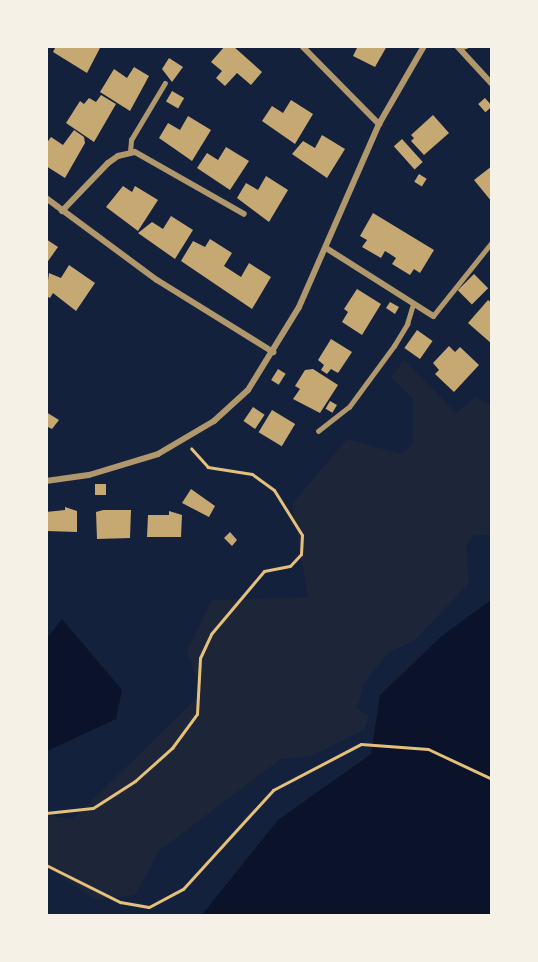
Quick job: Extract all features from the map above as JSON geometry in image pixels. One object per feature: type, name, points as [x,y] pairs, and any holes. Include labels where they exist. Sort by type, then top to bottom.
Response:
[{"type":"street","points":[[302,46],[379,124]]},
{"type":"street","points":[[46,481],[110,471],[158,454],[187,438],[236,403],[273,352],[299,307],[379,124],[424,46]]},
{"type":"street","points":[[461,47],[492,84]]},
{"type":"street","points":[[63,211],[108,163],[130,152],[146,156],[244,214]]},
{"type":"street","points":[[46,198],[156,280],[273,352]]},
{"type":"street","points":[[326,248],[433,316]]},
{"type":"lane","points":[[130,152],[131,140],[165,83]]},
{"type":"lane","points":[[433,316],[492,242]]},
{"type":"lane","points":[[318,431],[349,407],[394,346],[407,324],[413,304]]},
{"type":"path","points":[[46,813],[93,807],[135,781],[172,748],[196,714],[200,658],[211,634],[264,571],[290,566],[301,554],[302,535],[274,490],[252,474],[208,467],[193,454],[187,438]]},
{"type":"path","points":[[46,865],[120,902],[149,907],[183,889],[273,790],[361,744],[428,749],[492,779]]},
{"type":"shaded area","points":[[404,360],[456,413],[475,397],[491,406],[491,535],[475,535],[466,546],[469,583],[415,640],[388,653],[364,683],[357,709],[369,715],[365,729],[311,756],[281,759],[160,850],[135,895],[96,900],[47,867],[47,815],[72,820],[202,693],[187,651],[212,600],[308,597],[292,504],[347,439],[401,454],[413,444],[413,399],[391,377]]},
{"type":"shaded area","points":[[491,600],[491,915],[201,916],[278,820],[371,754],[380,695],[443,635]]},
{"type":"shaded area","points":[[62,619],[122,690],[116,719],[47,751],[47,638]]},
{"type":"building","points":[[56,46],[101,46],[87,73],[53,52]]},
{"type":"building","points":[[225,46],[233,46],[262,72],[251,85],[237,73],[225,86],[216,78],[222,71],[211,62]]},
{"type":"building","points":[[358,46],[387,46],[375,67],[353,56]]},
{"type":"building","points":[[169,58],[183,67],[172,82],[162,69]]},
{"type":"building","points":[[134,67],[149,76],[130,111],[100,92],[114,69],[127,78]]},
{"type":"building","points":[[172,91],[184,98],[178,108],[166,101]]},
{"type":"building","points":[[101,95],[116,104],[94,142],[66,123],[80,101],[84,104],[89,98],[96,102]]},
{"type":"building","points":[[485,98],[492,106],[485,112],[478,104]]},
{"type":"building","points":[[291,100],[313,114],[295,144],[262,121],[272,106],[283,113]]},
{"type":"building","points":[[433,115],[449,133],[424,155],[411,141],[414,138],[411,135]]},
{"type":"building","points":[[188,116],[211,130],[192,161],[159,138],[168,123],[180,130]]},
{"type":"building","points":[[74,130],[84,137],[85,143],[65,178],[46,166],[46,144],[51,137],[63,145]]},
{"type":"building","points":[[322,135],[345,149],[327,178],[292,154],[303,141],[315,148]]},
{"type":"building","points":[[402,139],[423,162],[415,169],[394,146]]},
{"type":"building","points":[[226,147],[249,161],[230,190],[197,168],[207,153],[218,160]]},
{"type":"building","points":[[492,166],[492,202],[474,180]]},
{"type":"building","points":[[419,174],[427,179],[422,186],[414,182]]},
{"type":"building","points":[[266,176],[288,190],[269,222],[237,198],[246,183],[258,190]]},
{"type":"building","points":[[123,186],[132,192],[135,186],[158,200],[138,231],[106,207]]},
{"type":"building","points":[[373,213],[434,250],[420,273],[414,269],[410,275],[392,264],[396,258],[385,251],[381,258],[362,247],[367,240],[360,236]]},
{"type":"building","points":[[171,216],[193,230],[175,259],[138,233],[152,222],[163,229]]},
{"type":"building","points":[[46,239],[58,247],[46,264]]},
{"type":"building","points":[[210,239],[232,253],[224,266],[241,277],[249,263],[271,277],[252,309],[181,261],[193,241],[205,247]]},
{"type":"building","points":[[69,265],[95,283],[76,311],[53,293],[50,298],[46,296],[49,273],[61,278]]},
{"type":"building","points":[[474,274],[488,288],[472,304],[458,290]]},
{"type":"building","points":[[357,289],[381,304],[362,335],[342,322],[348,312],[344,309]]},
{"type":"building","points":[[488,300],[492,303],[492,344],[468,323]]},
{"type":"building","points":[[390,302],[399,307],[395,314],[386,308]]},
{"type":"building","points":[[417,330],[433,341],[420,359],[404,348]]},
{"type":"building","points":[[331,339],[352,352],[338,373],[331,369],[327,374],[321,370],[324,365],[318,360]]},
{"type":"building","points":[[449,346],[455,352],[460,347],[479,365],[454,392],[435,374],[439,370],[433,363]]},
{"type":"building","points":[[278,369],[286,374],[279,385],[271,380]]},
{"type":"building","points":[[313,369],[338,385],[320,413],[293,399],[300,389],[295,386],[305,370]]},
{"type":"building","points":[[330,401],[337,405],[332,413],[326,409]]},
{"type":"building","points":[[253,407],[265,415],[255,429],[243,421]]},
{"type":"building","points":[[272,410],[295,424],[282,446],[259,432]]},
{"type":"building","points":[[46,412],[59,420],[52,429],[46,426]]},
{"type":"building","points":[[95,484],[106,484],[106,495],[95,495]]},
{"type":"building","points":[[191,489],[215,506],[209,517],[182,503]]},
{"type":"building","points":[[65,507],[77,511],[77,532],[46,531],[46,512],[65,510]]},
{"type":"building","points":[[131,510],[130,538],[97,539],[96,512]]},
{"type":"building","points":[[169,511],[182,515],[181,537],[147,537],[148,515],[169,515]]},
{"type":"building","points":[[230,532],[237,540],[232,546],[224,538]]}]
